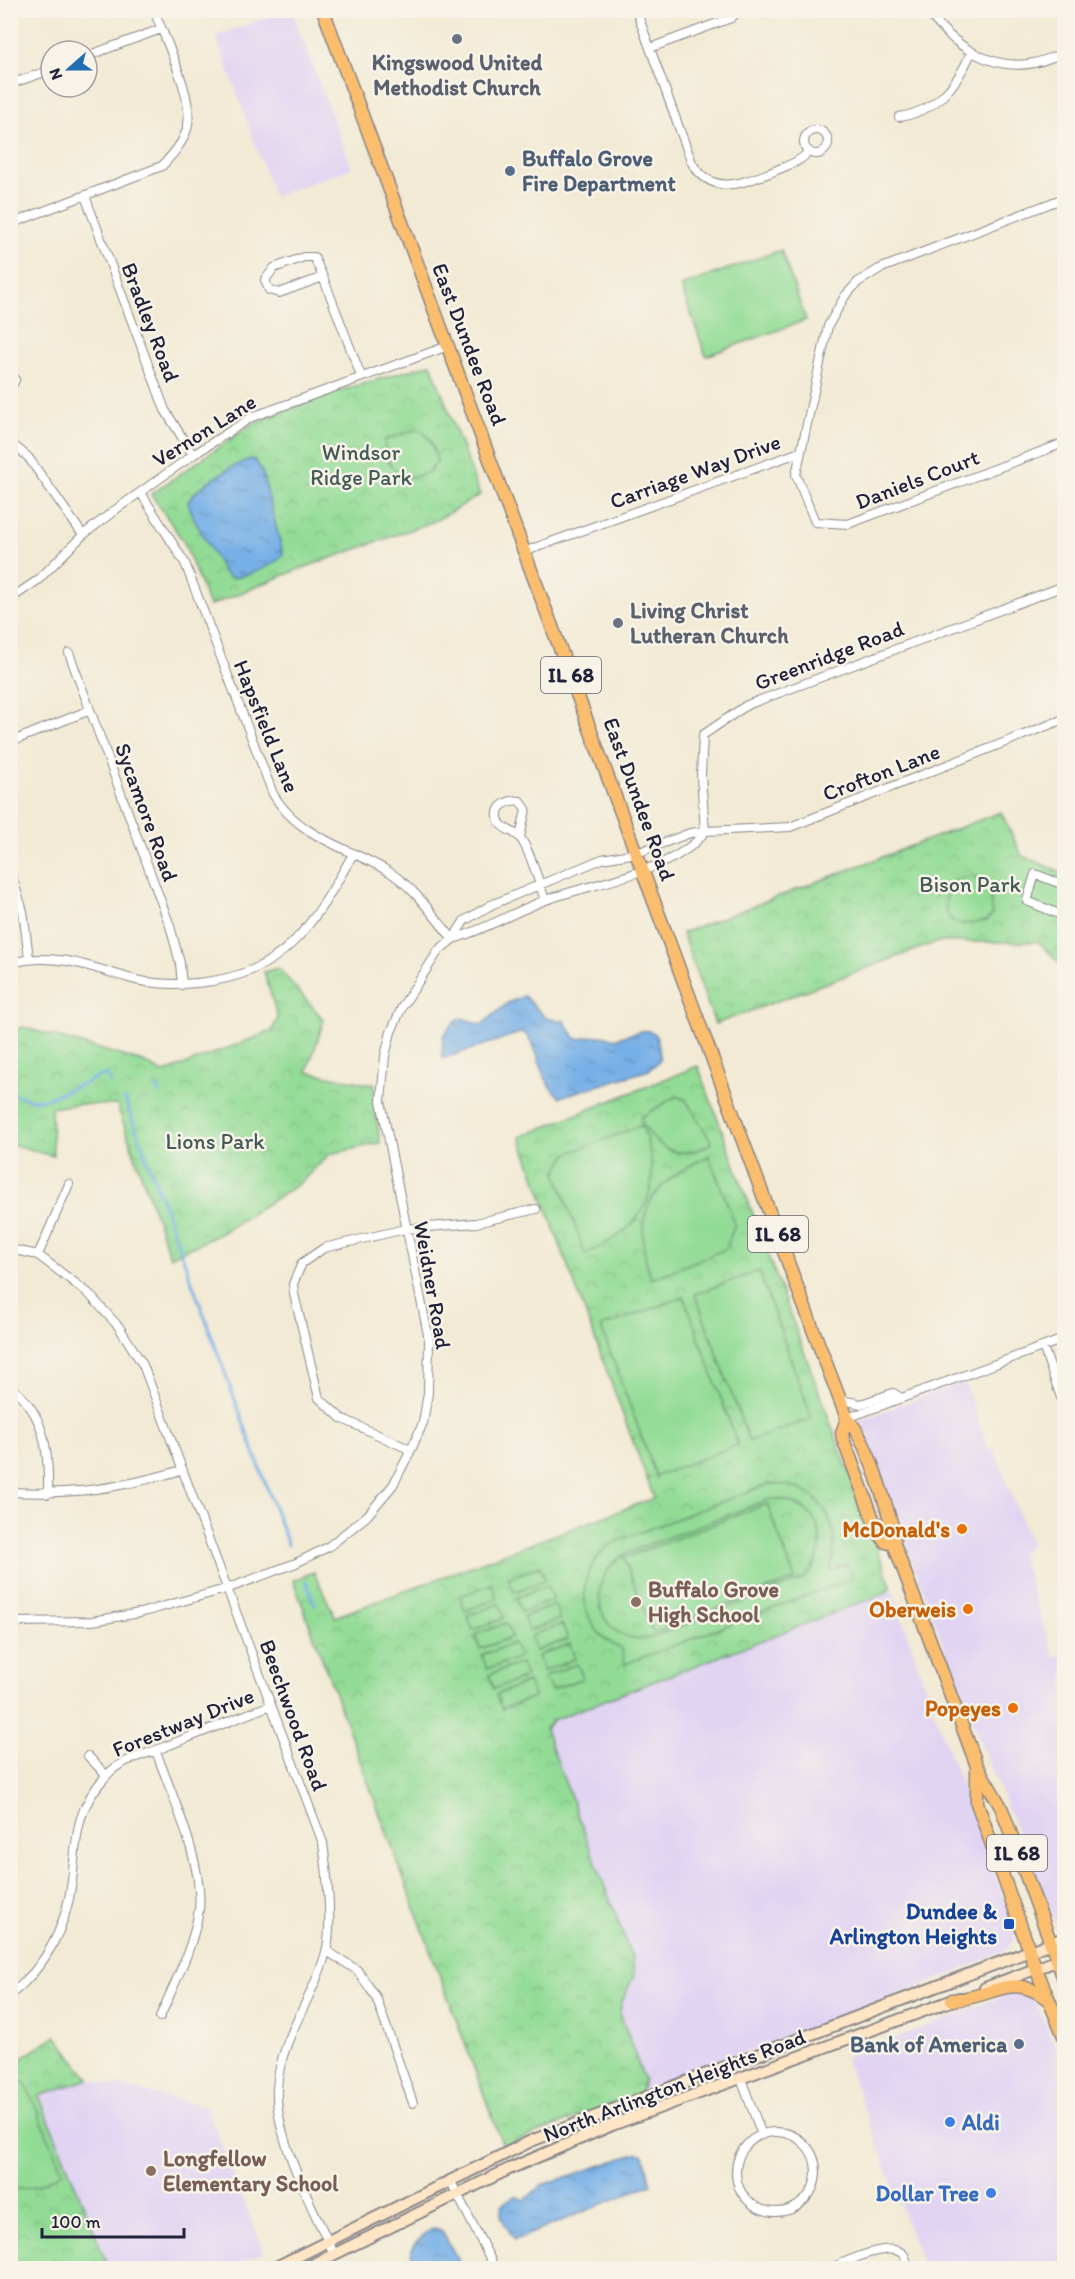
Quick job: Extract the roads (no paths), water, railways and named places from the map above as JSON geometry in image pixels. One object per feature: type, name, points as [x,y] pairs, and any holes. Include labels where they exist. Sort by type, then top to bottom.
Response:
[{"type":"main road","name":"East Dundee Road","points":[[323,10],[847,1418],[858,1433],[894,1532],[894,1544],[977,1767],[1001,1807],[1051,1943],[1061,1960]]},
{"type":"main road","name":"East Dundee Road","points":[[977,1767],[977,1803],[1036,1969]]},
{"type":"main road","name":"North Arlington Heights Road","points":[[274,2268],[531,2141],[1065,1938]]},
{"type":"main road","name":"North Arlington Heights Road","points":[[306,2268],[457,2195],[612,2125],[1061,1960]]},
{"type":"main road","name":"IL 68","points":[[1061,1960],[1065,1979]]},
{"type":"main road","name":"IL 68","points":[[1036,1969],[1065,2036]]},
{"type":"main road","points":[[952,2000],[972,1999],[1017,1984],[1039,1992],[1050,2001]]},
{"type":"street","points":[[10,224],[162,166],[179,148],[187,130],[188,104],[154,10]]},
{"type":"street","points":[[636,10],[698,174],[708,180],[729,186],[797,162],[809,151]]},
{"type":"street","points":[[650,48],[731,18],[740,10]]},
{"type":"street","points":[[927,10],[937,24],[971,53],[996,62],[1032,64],[1065,53]]},
{"type":"street","points":[[99,52],[161,29]]},
{"type":"street","points":[[899,117],[928,109],[943,98],[962,72],[971,53]]},
{"type":"street","points":[[10,84],[39,73]]},
{"type":"street","name":"Bradley Road","points":[[85,196],[165,410],[193,454]]},
{"type":"street","name":"Carriage Way Drive","points":[[526,551],[800,452],[828,326],[845,296],[858,282],[879,269],[1065,198]]},
{"type":"street","points":[[323,277],[279,293],[269,290],[265,280],[274,268],[310,256],[317,261],[323,277],[360,376]]},
{"type":"street","name":"Vernon Lane","points":[[10,599],[38,580],[83,535],[193,454],[252,417],[448,346]]},
{"type":"street","points":[[10,372],[15,380],[10,389]]},
{"type":"street","points":[[10,442],[28,457],[83,535]]},
{"type":"street","name":"Daniels Court","points":[[800,452],[796,475],[815,522],[848,524],[1065,443]]},
{"type":"street","name":"Hapsfield Lane","points":[[141,493],[185,562],[273,794],[282,810],[303,828],[396,877],[453,939]]},
{"type":"street","name":"Greenridge Road","points":[[705,831],[701,776],[703,735],[747,705],[1065,586]]},
{"type":"street","name":"Sycamore Road","points":[[69,653],[170,926],[183,985]]},
{"type":"street","points":[[10,742],[90,710]]},
{"type":"street","name":"Crofton Lane","points":[[637,853],[690,832],[790,827],[1065,719]]},
{"type":"street","points":[[520,837],[500,825],[497,816],[499,809],[507,801],[520,801],[526,809],[520,837],[545,900]]},
{"type":"street","points":[[643,869],[669,860],[696,844],[705,831]]},
{"type":"street","name":"Weidner Road","points":[[453,939],[464,921],[539,883],[602,859],[637,853]]},
{"type":"street","points":[[10,963],[29,958],[67,960],[147,983],[183,985],[237,977],[266,966],[293,943],[331,892],[353,854]]},
{"type":"street","name":"Weidner Road","points":[[10,1622],[92,1621],[140,1613],[229,1587],[297,1563],[349,1532],[393,1485],[423,1423],[428,1393],[429,1341],[383,1115],[381,1088],[391,1032],[412,989],[439,950],[453,939],[545,900],[643,869]]},
{"type":"street","points":[[10,870],[23,911],[29,958]]},
{"type":"street","points":[[1065,885],[1035,874],[1027,901],[1065,915]]},
{"type":"street","points":[[38,1255],[69,1184]]},
{"type":"street","points":[[411,1450],[341,1418],[318,1398],[293,1284],[302,1263],[316,1251],[405,1229],[476,1223],[536,1209]]},
{"type":"street","name":"Beechwood Road","points":[[10,1249],[38,1255],[88,1293],[119,1327],[143,1365],[229,1587],[323,1843],[328,1878],[327,1951],[281,2058],[276,2089],[288,2148],[334,2254]]},
{"type":"street","points":[[847,1418],[1065,1339]]},
{"type":"street","points":[[1043,1347],[1065,1406]]},
{"type":"street","points":[[10,1387],[20,1394],[37,1415],[45,1438],[48,1494]]},
{"type":"street","points":[[841,1400],[861,1404],[893,1394],[900,1397]]},
{"type":"street","points":[[10,1492],[48,1494],[87,1492],[122,1486],[182,1470]]},
{"type":"street","name":"Forestway Drive","points":[[10,1995],[42,1965],[54,1943],[64,1917],[70,1889],[77,1823],[106,1775],[134,1758],[271,1705]]},
{"type":"street","points":[[156,1751],[198,1872],[199,1908],[192,1941],[160,2017]]},
{"type":"street","points":[[88,1756],[106,1775]]},
{"type":"street","points":[[327,1951],[357,1970],[376,1997],[412,2103]]},
{"type":"street","points":[[741,2079],[762,2135]]},
{"type":"street","points":[[782,2133],[794,2137],[805,2145],[812,2156],[816,2169],[814,2183],[804,2200],[788,2211],[775,2212],[756,2207],[742,2194],[737,2182],[736,2169],[739,2157],[745,2146],[762,2135],[782,2133]]},
{"type":"street","points":[[450,2180],[495,2268]]},
{"type":"street","points":[[830,2268],[884,2248],[895,2249],[904,2255],[909,2268]]},
{"type":"water","points":[[251,459],[255,460],[262,471],[283,554],[267,567],[231,578],[224,573],[196,523],[188,503],[191,497],[206,484]]},
{"type":"water","points":[[524,996],[546,1018],[564,1021],[576,1039],[597,1036],[616,1038],[650,1031],[657,1039],[660,1060],[649,1070],[560,1097],[548,1082],[534,1047],[523,1032],[442,1059],[443,1036],[454,1022],[462,1018],[481,1025],[508,1003]]},
{"type":"water","points":[[638,2153],[644,2155],[651,2184],[515,2240],[506,2227],[501,2210],[508,2200],[516,2196],[524,2200],[542,2185]]},
{"type":"water","points":[[433,2228],[441,2230],[463,2268],[414,2268],[412,2249],[421,2237]]},
{"type":"waterway","points":[[10,1093],[32,1100],[46,1099],[106,1074],[111,1083]]},
{"type":"waterway","points":[[157,1087],[160,1093]]},
{"type":"waterway","points":[[125,1099],[288,1545]]},
{"type":"waterway","points":[[306,1581],[315,1605]]},
{"type":"place","name":"Kingswood United Methodist Church","points":[[457,39]]},
{"type":"place","name":"Buffalo Grove Fire Department","points":[[510,171]]},
{"type":"place","name":"Living Christ Lutheran Church","points":[[618,623]]},
{"type":"place","name":"McDonald's","points":[[962,1529]]},
{"type":"place","name":"Buffalo Grove High School","points":[[636,1602]]},
{"type":"place","name":"Oberweis","points":[[968,1609]]},
{"type":"place","name":"Popeyes","points":[[1013,1708]]},
{"type":"place","name":"Dundee & Arlington Heights","points":[[1009,1924]]},
{"type":"place","name":"Bank of America","points":[[1019,2044]]},
{"type":"place","name":"Aldi","points":[[950,2122]]},
{"type":"place","name":"Longfellow Elementary School","points":[[151,2171]]},
{"type":"place","name":"Dollar Tree","points":[[991,2193]]},
{"type":"park label","name":"Windsor Ridge Park","points":[[361,464]]},
{"type":"park label","name":"Bison Park","points":[[970,884]]},
{"type":"park label","name":"Lions Park","points":[[215,1141]]}]
